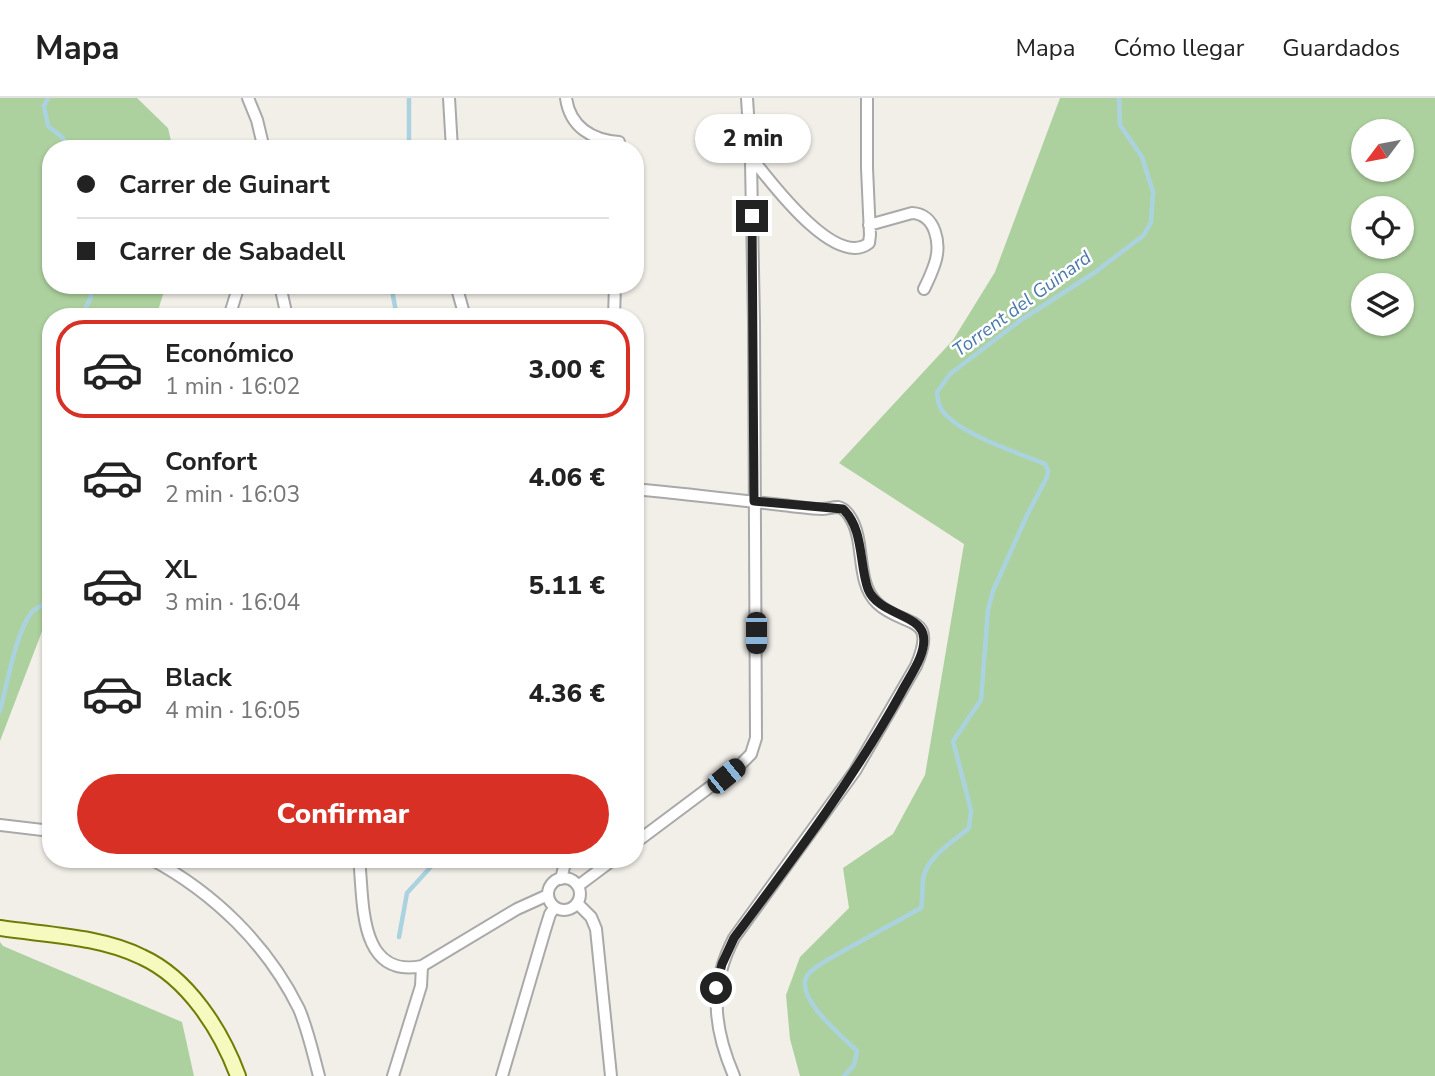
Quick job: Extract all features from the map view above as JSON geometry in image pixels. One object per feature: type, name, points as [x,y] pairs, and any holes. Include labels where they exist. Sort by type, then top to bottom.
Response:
[{"type":"street","points":[[248,98],[262,140]]},
{"type":"street","points":[[449,98],[451,140]]},
{"type":"street","points":[[566,98],[571,115],[586,132],[601,140]]},
{"type":"street","points":[[644,836],[742,763],[754,746],[757,727],[751,162],[747,98]]},
{"type":"street","points":[[751,162],[758,166],[808,222],[838,245],[862,249],[869,243],[867,98]]},
{"type":"street","points":[[869,225],[912,213],[919,213],[929,219],[935,233],[937,253],[924,289]]},
{"type":"street","points":[[644,490],[843,509],[849,514],[855,528],[866,583],[874,600],[917,625],[924,636],[916,666],[855,771],[727,950],[718,975],[716,1009],[722,1044],[734,1076]]},
{"type":"street","points":[[0,825],[42,830]]},
{"type":"street","points":[[166,868],[198,887],[231,915],[278,975],[299,1010],[319,1076]]},
{"type":"street","points":[[360,868],[363,914],[369,939],[388,962],[404,968],[422,966],[517,909],[548,895]]},
{"type":"street","points":[[561,879],[563,868]]},
{"type":"street","points":[[578,886],[602,868]]},
{"type":"street","points":[[570,879],[578,886],[580,896],[577,903],[568,910],[555,907],[550,902],[548,895],[553,883],[570,879]]},
{"type":"street","points":[[577,903],[591,917],[596,929],[611,1073],[623,1076]]},
{"type":"street","points":[[502,1076],[550,914],[555,907]]},
{"type":"street","points":[[0,928],[118,948],[160,966],[187,991],[204,1013],[229,1053],[238,1076]]},
{"type":"street","points":[[393,1076],[421,986],[422,966]]},
{"type":"green space","points":[[0,98],[137,98],[168,128],[171,140],[42,140],[42,294],[163,294],[159,308],[42,308],[42,631],[0,741]]},
{"type":"green space","points":[[1060,98],[1435,98],[1435,1076],[800,1076],[790,1039],[786,995],[800,957],[849,908],[843,868],[893,834],[925,775],[964,544],[839,463],[953,340],[995,272]]},
{"type":"green space","points":[[0,942],[3,946],[182,1022],[194,1076],[0,1076]]},
{"type":"waterway","points":[[48,98],[44,106],[48,126],[64,140]]},
{"type":"waterway","points":[[409,98],[409,140]]},
{"type":"waterway","name":"Torrent del Guinard","points":[[844,1076],[854,1065],[857,1051],[814,1007],[805,987],[807,975],[827,960],[921,908],[925,871],[942,850],[969,828],[971,810],[953,741],[981,700],[988,610],[993,591],[1048,470],[1045,464],[980,437],[956,423],[942,411],[937,392],[950,374],[1021,320],[1094,273],[1144,235],[1151,222],[1153,192],[1142,157],[1120,125],[1119,98]]},
{"type":"waterway","points":[[86,308],[91,294]]},
{"type":"waterway","points":[[393,294],[395,308]]},
{"type":"waterway","points":[[0,711],[21,632],[32,612],[42,605]]},
{"type":"waterway","points":[[399,937],[407,893],[430,868]]},
{"type":"route","points":[[716,988],[718,975],[734,938],[855,771],[916,666],[924,642],[924,636],[917,625],[878,605],[874,600],[866,583],[855,528],[849,514],[843,509],[754,501],[752,216]]}]
